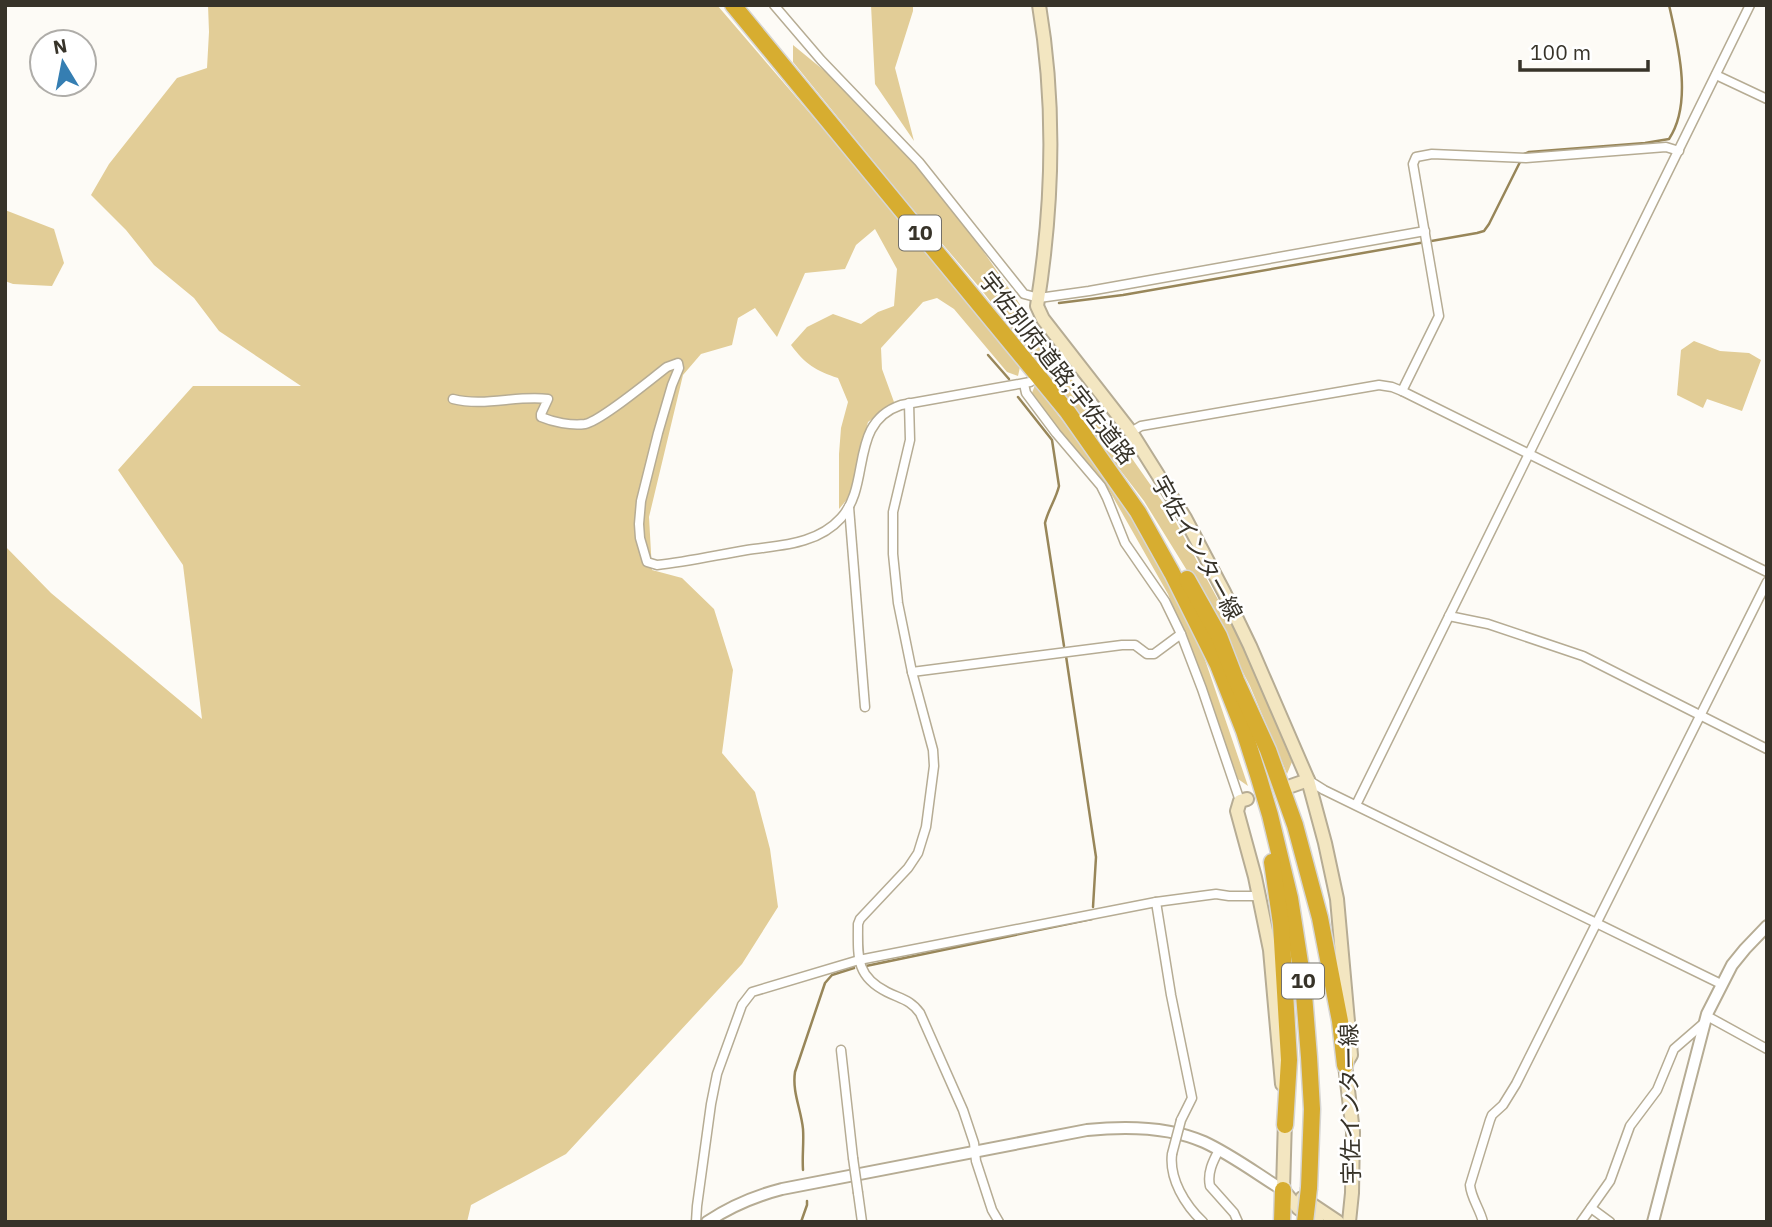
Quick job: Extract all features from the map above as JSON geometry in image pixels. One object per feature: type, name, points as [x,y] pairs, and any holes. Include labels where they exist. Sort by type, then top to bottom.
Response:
[{"type":"highway","name":"宇佐別府道路;宇佐道路","points":[[733,5],[1067,411],[1138,512],[1218,665],[1259,778],[1290,898],[1303,982],[1312,1109],[1305,1222]]},
{"type":"highway","points":[[1104,463],[1125,486],[1186,578],[1219,636],[1268,750],[1313,886],[1340,1021],[1345,1065]]},
{"type":"highway","points":[[1259,778],[1258,801],[1273,869],[1283,958],[1289,1060],[1285,1125]]},
{"type":"highway","points":[[1282,1222],[1283,1190]]},
{"type":"main road","name":"宇佐インター線","points":[[1039,5],[1051,101],[1051,158],[1037,306],[1043,319],[1130,432],[1185,518],[1250,646],[1308,780],[1325,843],[1336,899],[1352,1055],[1345,1065],[1353,1132],[1349,1222]]},
{"type":"main road","points":[[1291,786],[1308,780]]},
{"type":"main road","points":[[1244,800],[1237,811],[1255,877],[1270,950],[1285,1125],[1283,1190],[1297,1208],[1318,1222]]},
{"type":"main road","name":"宇佐インター線","points":[[1283,1190],[1301,1198],[1338,1222]]},
{"type":"street","points":[[774,5],[821,60],[919,162],[1024,294],[1038,298],[1103,289],[1425,231]]},
{"type":"street","points":[[1356,805],[1750,5]]},
{"type":"street","points":[[1716,75],[1767,99]]},
{"type":"street","points":[[1402,391],[1439,316],[1414,158],[1432,154],[1526,158],[1666,147],[1679,151]]},
{"type":"street","points":[[1058,360],[1069,351]]},
{"type":"street","points":[[453,399],[467,403],[548,399],[541,417],[551,421],[586,424],[607,413],[667,367],[678,363],[679,368],[641,501],[640,538],[647,562],[657,565],[803,541],[822,533],[840,519],[849,507],[867,440],[872,428],[884,414],[909,403],[1027,383],[1026,393],[1055,433],[1101,486],[1125,543],[1165,601],[1181,634],[1244,800]]},
{"type":"street","points":[[1130,432],[1141,426],[1380,385],[1392,387],[1767,572]]},
{"type":"street","points":[[909,403],[910,440],[892,512],[895,584],[912,672],[933,750],[934,766],[926,827],[918,853],[908,868],[860,919],[859,960],[863,974],[870,981],[886,992],[911,1003],[920,1013],[964,1110],[974,1143],[976,1161],[999,1222]]},
{"type":"street","points":[[849,507],[865,708]]},
{"type":"street","points":[[1483,1222],[1470,1185],[1492,1115],[1503,1105],[1516,1084],[1767,582]]},
{"type":"street","points":[[1449,616],[1499,628],[1583,656],[1767,749]]},
{"type":"street","points":[[912,672],[1122,645],[1135,645],[1147,654],[1154,654],[1181,634]]},
{"type":"street","points":[[1308,780],[1721,984]]},
{"type":"street","points":[[696,1222],[696,1206],[717,1074],[744,1000],[752,992],[859,960],[1156,902],[1216,894],[1258,896]]},
{"type":"street","points":[[1156,902],[1192,1098],[1181,1120],[1171,1161],[1178,1186],[1190,1209],[1203,1222]]},
{"type":"street","points":[[1653,1222],[1705,1019],[1721,984],[1738,957],[1767,926]]},
{"type":"street","points":[[1705,1019],[1767,1049]]},
{"type":"street","points":[[1581,1222],[1610,1181],[1633,1120],[1660,1086],[1674,1049],[1705,1019]]},
{"type":"street","points":[[841,1050],[862,1222]]},
{"type":"street","points":[[708,1222],[750,1198],[782,1189],[1087,1130],[1147,1129],[1202,1141],[1283,1190]]},
{"type":"street","points":[[1219,1150],[1210,1169],[1210,1186],[1238,1222]]},
{"type":"street","points":[[1591,1209],[1610,1222]]},
{"type":"shaded area","points":[[208,5],[717,5],[863,175],[1020,367],[1018,376],[1007,372],[954,309],[937,298],[923,302],[881,348],[882,369],[894,402],[868,422],[849,497],[839,509],[841,428],[848,402],[838,378],[812,366],[791,345],[807,327],[833,314],[861,324],[878,312],[894,306],[897,269],[875,229],[856,245],[845,269],[805,273],[777,337],[755,308],[738,318],[732,345],[701,354],[683,375],[649,517],[652,570],[682,578],[714,609],[733,670],[722,753],[755,792],[770,849],[778,907],[742,964],[566,1154],[471,1205],[467,1222],[5,1222],[5,546],[51,593],[202,719],[183,565],[118,470],[193,386],[301,386],[219,331],[194,298],[154,265],[126,230],[91,195],[109,164],[177,78],[207,68]]},
{"type":"shaded area","points":[[871,5],[913,5],[895,68],[914,141],[875,84]]},
{"type":"shaded area","points":[[793,45],[882,118],[963,222],[1060,367],[1091,400],[1173,517],[1240,640],[1292,762],[1287,774],[1250,686],[1209,606],[1144,501],[980,288],[793,62]]},
{"type":"shaded area","points":[[5,210],[54,229],[64,263],[52,286],[13,284],[5,281]]},
{"type":"shaded area","points":[[1694,341],[1720,351],[1749,353],[1761,360],[1742,411],[1707,399],[1703,408],[1677,395],[1681,350]]},
{"type":"shaded area","points":[[1035,385],[1119,494],[1179,598],[1202,651],[1248,786],[1238,779],[1207,691],[1168,594],[1109,490],[1048,417],[1032,393]]},
{"type":"waterway","points":[[1524,154],[1669,139],[1676,125],[1682,91],[1679,55],[1669,5]]},
{"type":"waterway","points":[[1059,303],[1123,295],[1484,231],[1521,160]]},
{"type":"waterway","points":[[988,355],[1009,379]]},
{"type":"waterway","points":[[1018,397],[1052,440],[1059,486],[1045,523],[1064,646]]},
{"type":"waterway","points":[[1066,656],[1096,857],[1093,907]]},
{"type":"waterway","points":[[866,966],[1092,919]]},
{"type":"waterway","points":[[803,1170],[803,1129],[795,1072],[825,983],[832,975],[854,968]]},
{"type":"waterway","points":[[801,1222],[807,1201]]},
{"type":"tunnel","points":[[1038,376],[1058,360]]}]
